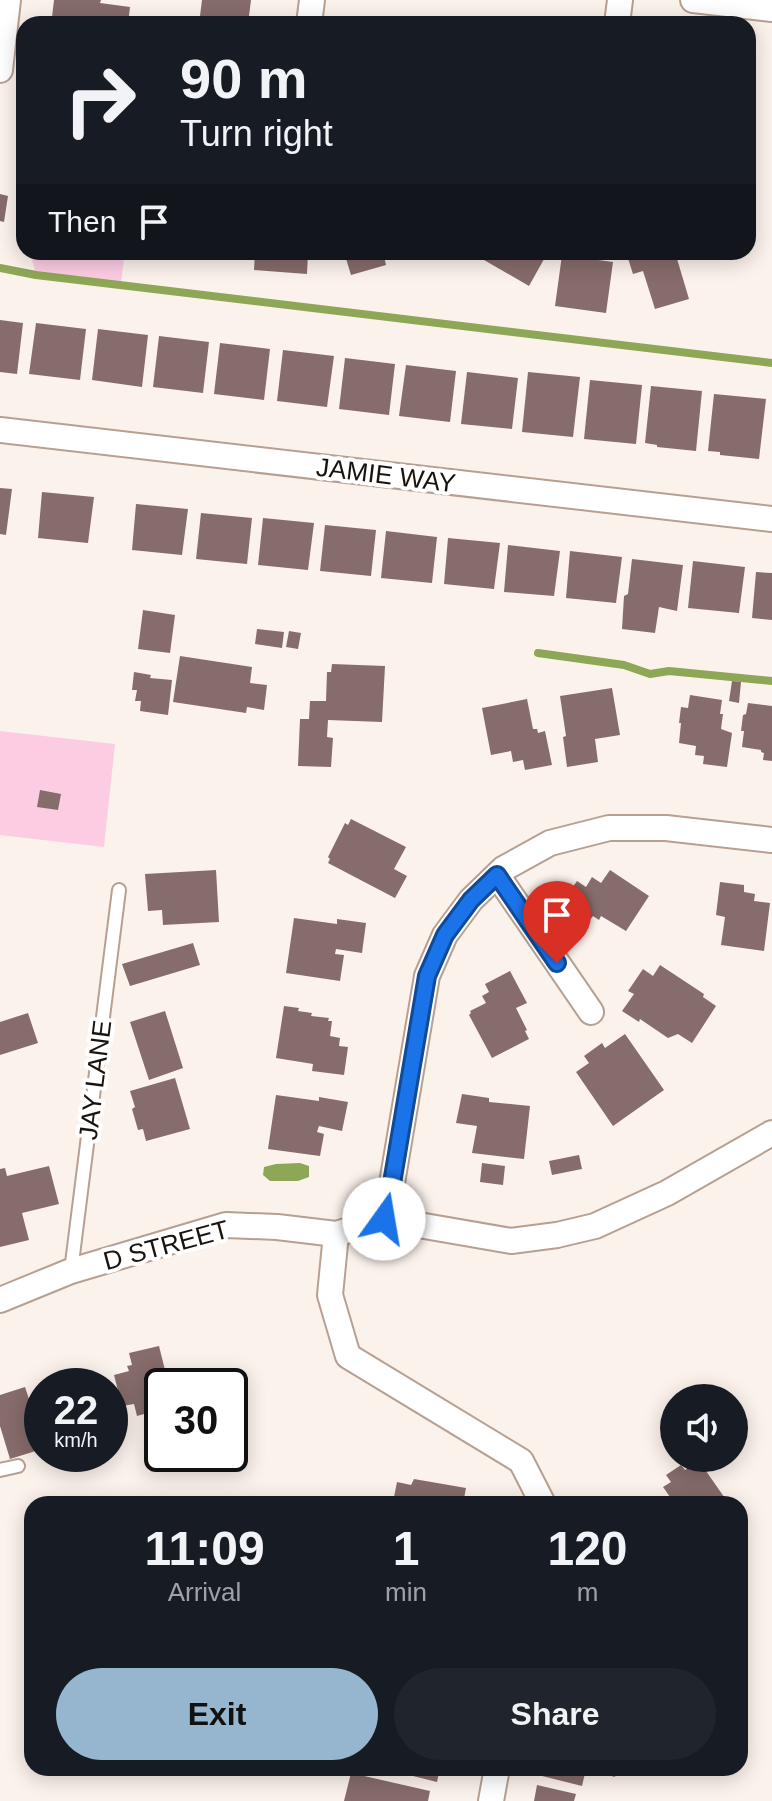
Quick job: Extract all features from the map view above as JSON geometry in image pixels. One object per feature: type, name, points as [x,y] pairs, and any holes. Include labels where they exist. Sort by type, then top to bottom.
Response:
[{"type":"street","points":[[0,70],[8,0]]},
{"type":"street","points":[[693,0],[772,9]]},
{"type":"street","name":"JAMIE WAY","points":[[0,430],[772,519]]},
{"type":"street","points":[[772,840],[666,828],[609,828],[550,843],[503,869],[471,900],[445,935],[427,976],[384,1219],[511,1241],[557,1235],[595,1226],[667,1193],[772,1133]]},
{"type":"street","points":[[497,875],[591,1012]]},
{"type":"street","name":"D STREET","points":[[0,1300],[71,1271],[226,1225],[336,1234],[384,1219]]},
{"type":"street","points":[[336,1234],[330,1295],[348,1356],[521,1461],[539,1496]]},
{"type":"street","points":[[491,1801],[496,1776]]},
{"type":"lane","name":"JAY LANE","points":[[71,1271],[119,890]]},
{"type":"lane","points":[[0,1470],[18,1466]]},
{"type":"shaded area","points":[[32,260],[124,260],[121,282],[35,271]]},
{"type":"shaded area","points":[[0,731],[115,744],[104,847],[0,835]]},
{"type":"shaded area","points":[[300,1163],[309,1166],[309,1177],[298,1181],[270,1181],[263,1175],[264,1167]]},
{"type":"building","points":[[54,0],[101,0],[100,3],[130,7],[129,16],[52,16]]},
{"type":"building","points":[[202,0],[251,0],[249,16],[200,16]]},
{"type":"building","points":[[0,194],[8,196],[4,222],[0,221]]},
{"type":"building","points":[[255,260],[308,260],[307,274],[254,270]]},
{"type":"building","points":[[346,260],[385,260],[386,265],[351,275]]},
{"type":"building","points":[[484,260],[544,260],[529,286]]},
{"type":"building","points":[[561,260],[613,262],[606,313],[555,306]]},
{"type":"building","points":[[629,260],[677,260],[689,299],[655,309],[643,271],[633,274]]},
{"type":"building","points":[[0,320],[23,323],[17,374],[0,372]]},
{"type":"building","points":[[36,323],[86,329],[80,380],[29,374]]},
{"type":"building","points":[[98,329],[148,335],[142,387],[92,380]]},
{"type":"building","points":[[159,336],[209,342],[203,393],[153,387]]},
{"type":"building","points":[[220,343],[270,349],[264,400],[214,394]]},
{"type":"building","points":[[283,350],[334,356],[327,407],[277,401]]},
{"type":"building","points":[[345,358],[395,364],[389,415],[339,409]]},
{"type":"building","points":[[406,365],[456,371],[450,422],[399,416]]},
{"type":"building","points":[[467,372],[518,378],[512,429],[461,424]]},
{"type":"building","points":[[528,372],[580,377],[573,437],[522,432]]},
{"type":"building","points":[[590,380],[642,385],[636,444],[584,439]]},
{"type":"building","points":[[651,386],[702,391],[696,451],[645,443]]},
{"type":"building","points":[[714,394],[766,399],[759,459],[708,451]]},
{"type":"building","points":[[0,488],[12,489],[6,535],[0,534]]},
{"type":"building","points":[[42,492],[94,497],[88,543],[38,538]]},
{"type":"building","points":[[136,504],[188,509],[182,555],[132,550]]},
{"type":"building","points":[[201,513],[252,518],[247,564],[196,559]]},
{"type":"building","points":[[263,518],[314,523],[308,570],[258,565]]},
{"type":"building","points":[[325,525],[376,530],[371,576],[320,571]]},
{"type":"building","points":[[386,531],[437,537],[432,583],[381,578]]},
{"type":"building","points":[[448,538],[500,543],[494,589],[444,584]]},
{"type":"building","points":[[508,545],[560,551],[554,596],[504,592]]},
{"type":"building","points":[[570,551],[622,557],[616,603],[566,598]]},
{"type":"building","points":[[632,559],[683,565],[677,611],[659,607],[655,633],[622,629],[624,596],[628,594]]},
{"type":"building","points":[[693,561],[745,567],[739,613],[688,608]]},
{"type":"building","points":[[756,572],[772,573],[772,620],[752,618]]},
{"type":"building","points":[[143,610],[175,615],[170,653],[138,649]]},
{"type":"building","points":[[257,629],[284,632],[282,648],[255,644]]},
{"type":"building","points":[[289,631],[301,633],[298,649],[286,647]]},
{"type":"building","points":[[180,656],[252,667],[250,683],[267,685],[264,710],[247,707],[246,713],[173,702]]},
{"type":"building","points":[[332,664],[385,666],[382,722],[328,720],[327,737],[333,738],[331,767],[298,766],[300,719],[309,719],[310,701],[326,701],[327,672],[331,672]]},
{"type":"building","points":[[134,672],[151,675],[150,678],[172,680],[168,715],[140,711],[141,701],[135,701],[137,690],[132,690]]},
{"type":"building","points":[[732,681],[741,682],[739,703],[729,701]]},
{"type":"building","points":[[612,688],[620,735],[595,739],[598,762],[567,767],[560,696]]},
{"type":"building","points":[[690,695],[722,700],[721,729],[732,733],[727,767],[703,764],[704,756],[695,755],[696,746],[679,743],[681,707],[688,708]]},
{"type":"building","points":[[527,699],[533,729],[537,729],[538,733],[545,731],[552,765],[525,770],[523,760],[513,762],[511,751],[491,755],[482,708]]},
{"type":"building","points":[[748,703],[772,706],[772,761],[763,760],[761,750],[742,747],[743,715]]},
{"type":"building","points":[[40,790],[61,794],[58,810],[37,807]]},
{"type":"building","points":[[351,819],[406,847],[394,869],[407,876],[395,898],[328,863],[345,823],[348,825]]},
{"type":"building","points":[[216,870],[219,922],[163,925],[162,910],[148,911],[145,874]]},
{"type":"building","points":[[610,870],[649,896],[626,931],[601,916],[599,920],[593,916],[589,921],[562,903],[577,881],[586,887],[592,877],[601,883]]},
{"type":"building","points":[[720,882],[744,885],[744,892],[755,894],[754,901],[770,903],[764,951],[721,945],[725,917],[716,915]]},
{"type":"building","points":[[294,918],[337,924],[337,919],[366,923],[362,953],[336,949],[335,954],[344,955],[340,981],[286,973]]},
{"type":"building","points":[[193,943],[200,965],[130,986],[122,964]]},
{"type":"building","points":[[660,965],[704,994],[703,997],[716,1006],[692,1043],[678,1034],[668,1038],[622,1011],[634,994],[628,991],[643,969],[653,976]]},
{"type":"building","points":[[510,971],[527,1003],[516,1008],[529,1039],[492,1058],[469,1015],[470,1011],[486,1003],[482,996],[489,992],[485,984]]},
{"type":"building","points":[[284,1006],[299,1008],[298,1011],[332,1021],[330,1036],[340,1038],[339,1046],[348,1047],[344,1075],[312,1071],[313,1064],[276,1058]]},
{"type":"building","points":[[165,1011],[183,1068],[149,1080],[130,1022]]},
{"type":"building","points":[[28,1013],[38,1043],[0,1055],[0,1022]]},
{"type":"building","points":[[625,1034],[664,1090],[613,1126],[576,1072],[589,1063],[584,1056],[602,1043],[605,1048]]},
{"type":"building","points":[[175,1078],[190,1129],[146,1141],[143,1129],[138,1130],[130,1091]]},
{"type":"building","points":[[462,1094],[489,1098],[489,1102],[530,1106],[524,1159],[472,1153],[477,1126],[456,1123]]},
{"type":"building","points":[[276,1095],[348,1102],[342,1131],[319,1126],[317,1132],[324,1134],[320,1156],[268,1149]]},
{"type":"building","points":[[579,1155],[582,1169],[552,1175],[549,1161]]},
{"type":"building","points":[[482,1163],[505,1166],[503,1185],[480,1182]]},
{"type":"building","points":[[49,1166],[59,1204],[22,1213],[29,1240],[0,1247],[0,1169],[5,1168],[7,1176]]},
{"type":"building","points":[[159,1346],[164,1368],[144,1368],[144,1414],[137,1416],[134,1404],[128,1405],[127,1366],[132,1365],[129,1353]]},
{"type":"building","points":[[24,1387],[24,1455],[10,1459],[0,1426],[0,1395]]},
{"type":"building","points":[[670,1472],[707,1472],[723,1496],[669,1496],[663,1487],[671,1482],[666,1475]]},
{"type":"building","points":[[414,1479],[466,1488],[464,1496],[394,1496],[397,1482],[411,1485]]},
{"type":"building","points":[[350,1776],[364,1776],[430,1791],[428,1801],[344,1801]]},
{"type":"building","points":[[413,1776],[438,1776],[437,1782]]},
{"type":"building","points":[[542,1776],[584,1776],[582,1786]]},
{"type":"building","points":[[537,1785],[576,1794],[574,1801],[534,1801]]},
{"type":"waterway","points":[[0,268],[36,275],[772,363]]},
{"type":"waterway","points":[[538,653],[624,665],[650,674],[669,671],[772,681]]},
{"type":"route","points":[[384,1219],[427,976],[445,935],[471,900],[497,875],[557,963]]}]
